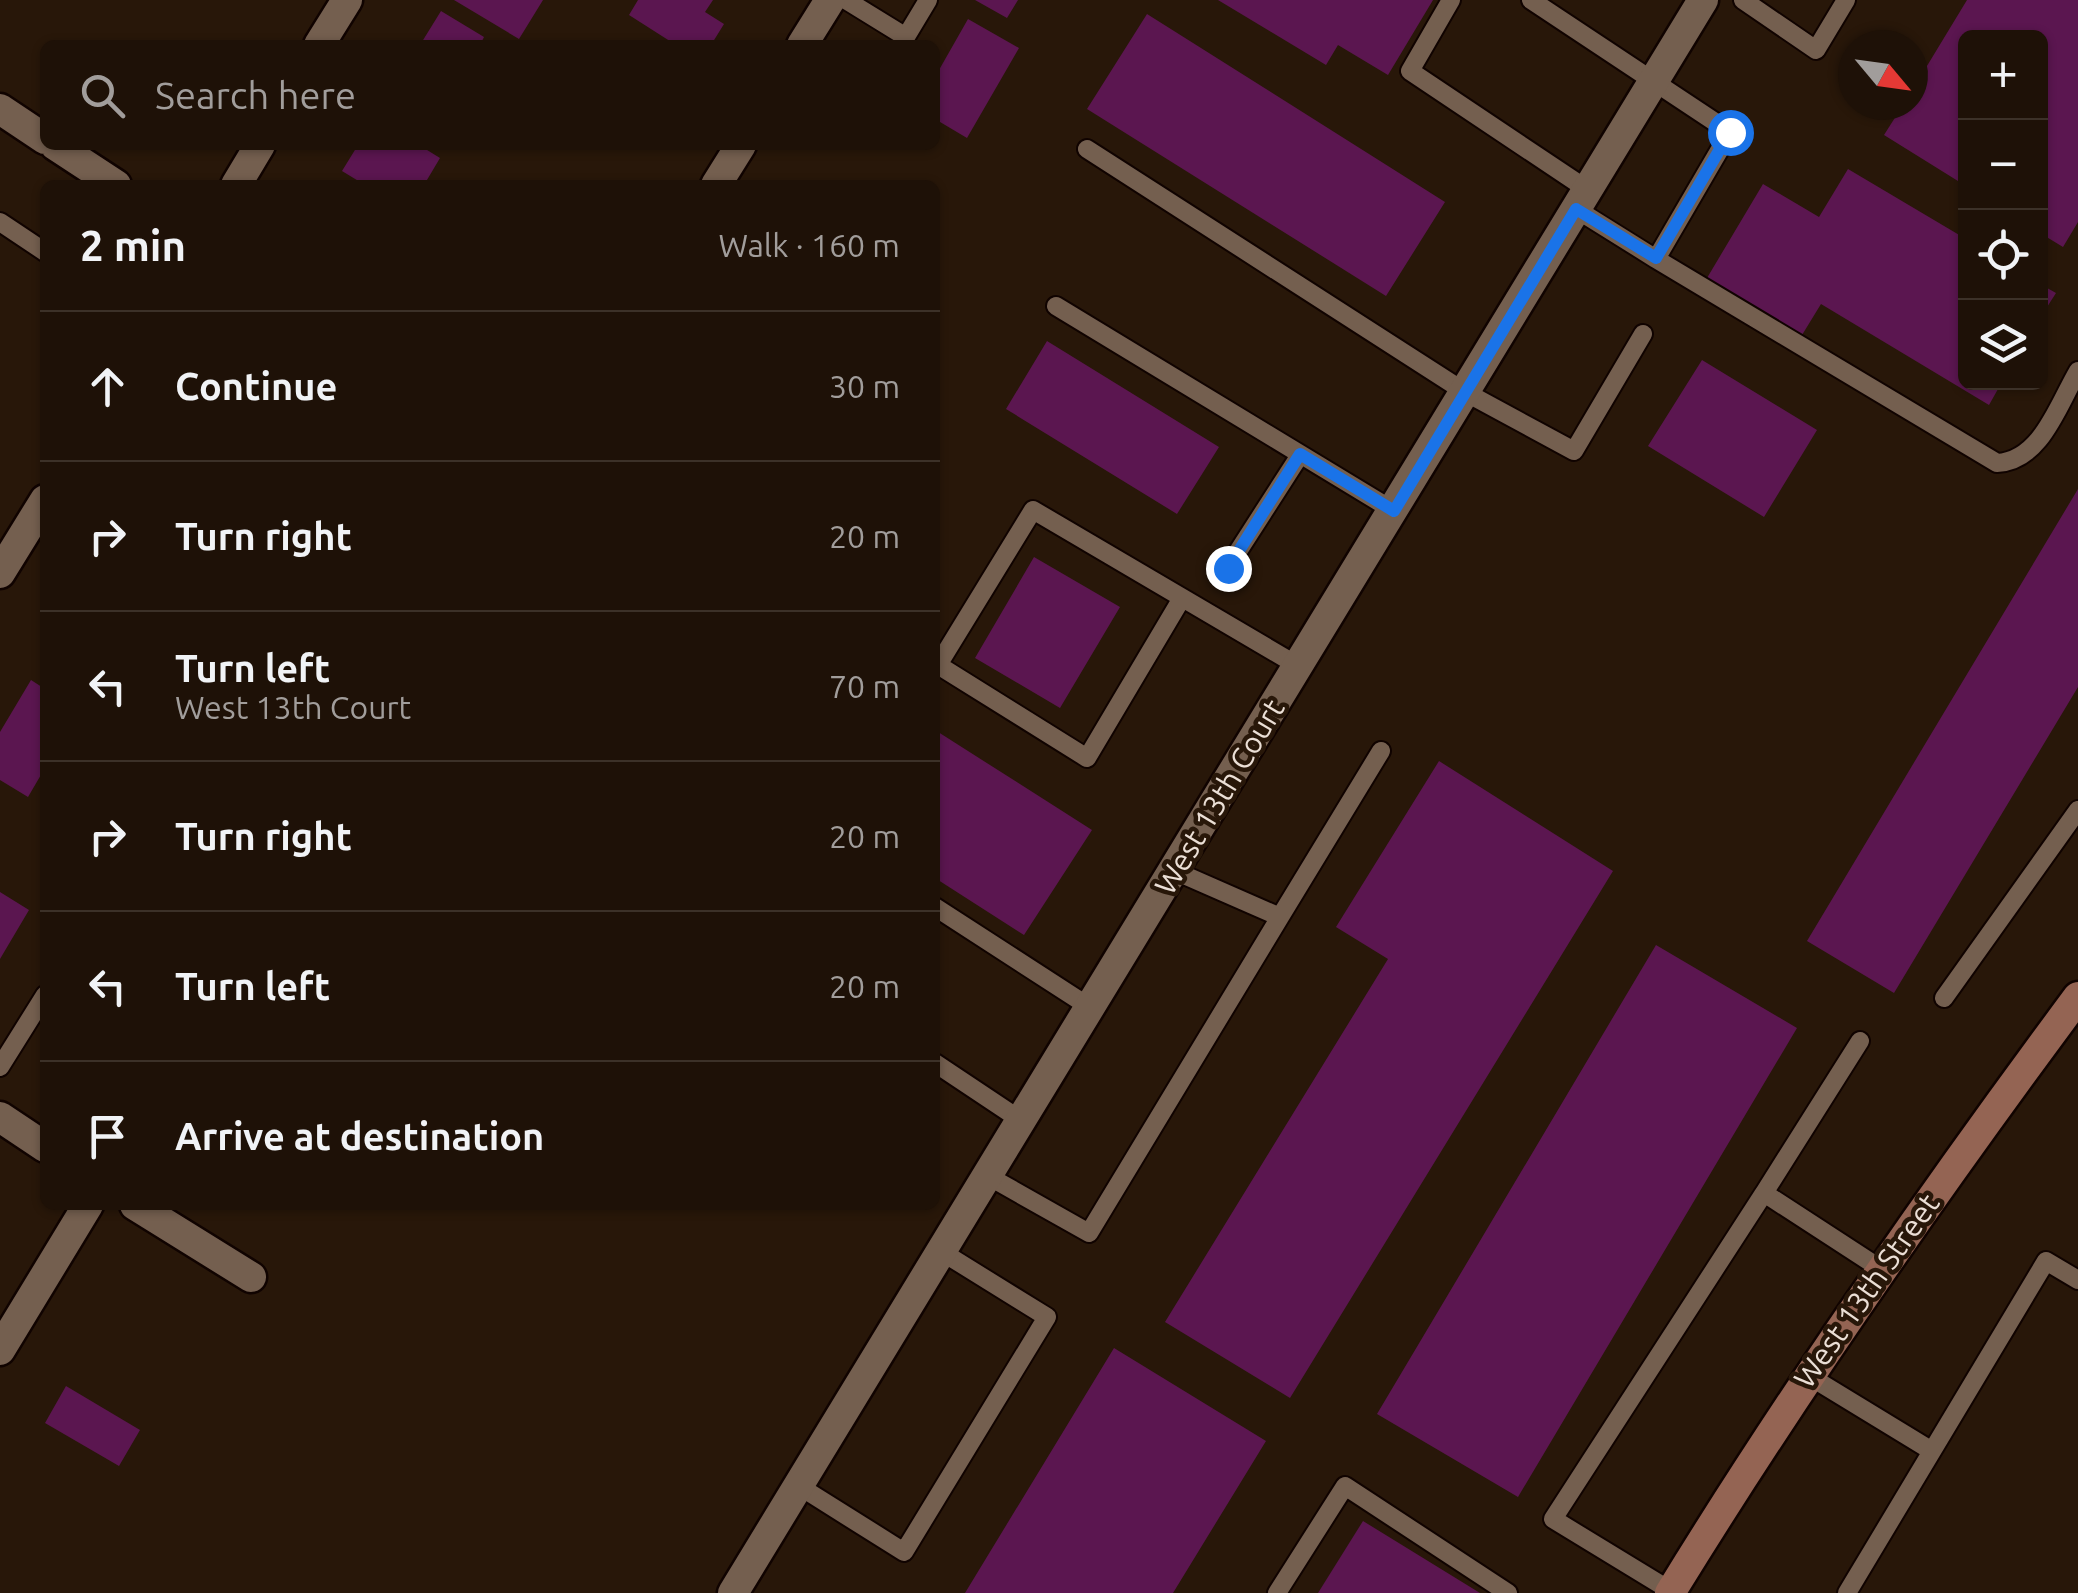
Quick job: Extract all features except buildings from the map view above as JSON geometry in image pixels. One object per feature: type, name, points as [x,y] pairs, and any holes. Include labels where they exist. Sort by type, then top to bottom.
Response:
[{"type":"street","points":[[322,40],[347,0]]},
{"type":"street","points":[[805,40],[830,0]]},
{"type":"street","name":"West 13th Court","points":[[733,1593],[1703,0]]},
{"type":"street","points":[[0,109],[40,135]]},
{"type":"street","points":[[63,150],[108,180]]},
{"type":"street","points":[[239,180],[257,150]]},
{"type":"street","points":[[719,180],[738,150]]},
{"type":"street","points":[[0,574],[40,508]]},
{"type":"street","name":"West 13th Street","points":[[1670,1592],[1881,1269],[2078,997]]},
{"type":"street","points":[[0,1117],[40,1144]]},
{"type":"street","points":[[0,1350],[85,1210]]},
{"type":"street","points":[[143,1210],[251,1277]]},
{"type":"lane","points":[[846,0],[903,40]]},
{"type":"lane","points":[[905,40],[928,0]]},
{"type":"lane","points":[[1451,0],[1410,71],[1656,258],[1997,463],[2018,462],[2034,447],[2078,371]]},
{"type":"lane","points":[[1531,0],[1730,132],[1656,258]]},
{"type":"lane","points":[[1743,0],[1816,50],[1846,0]]},
{"type":"lane","points":[[1087,149],[1466,392],[1574,451],[1643,334]]},
{"type":"lane","points":[[0,222],[40,249]]},
{"type":"lane","points":[[1056,306],[1394,511]]},
{"type":"lane","points":[[1228,568],[1300,454]]},
{"type":"lane","points":[[940,658],[1033,510],[1300,667]]},
{"type":"lane","points":[[940,665],[1087,758],[1182,598]]},
{"type":"lane","points":[[988,1176],[1090,1233],[1381,751]]},
{"type":"lane","points":[[1944,998],[2076,819]]},
{"type":"lane","points":[[1175,870],[1280,917]]},
{"type":"lane","points":[[940,910],[1090,1008]]},
{"type":"lane","points":[[0,1068],[40,1002]]},
{"type":"lane","points":[[1670,1592],[1553,1518],[1860,1040]]},
{"type":"lane","points":[[940,1066],[1022,1120]]},
{"type":"lane","points":[[1764,1193],[1881,1269]]},
{"type":"lane","points":[[799,1486],[904,1552],[1047,1318],[942,1252]]},
{"type":"lane","points":[[1846,1593],[2046,1261],[2078,1280]]},
{"type":"lane","points":[[1809,1376],[1932,1451]]},
{"type":"lane","points":[[1278,1593],[1345,1486],[1508,1593]]},
{"type":"route","points":[[1228,568],[1300,454],[1394,511],[1576,209],[1656,258],[1730,132]]}]
